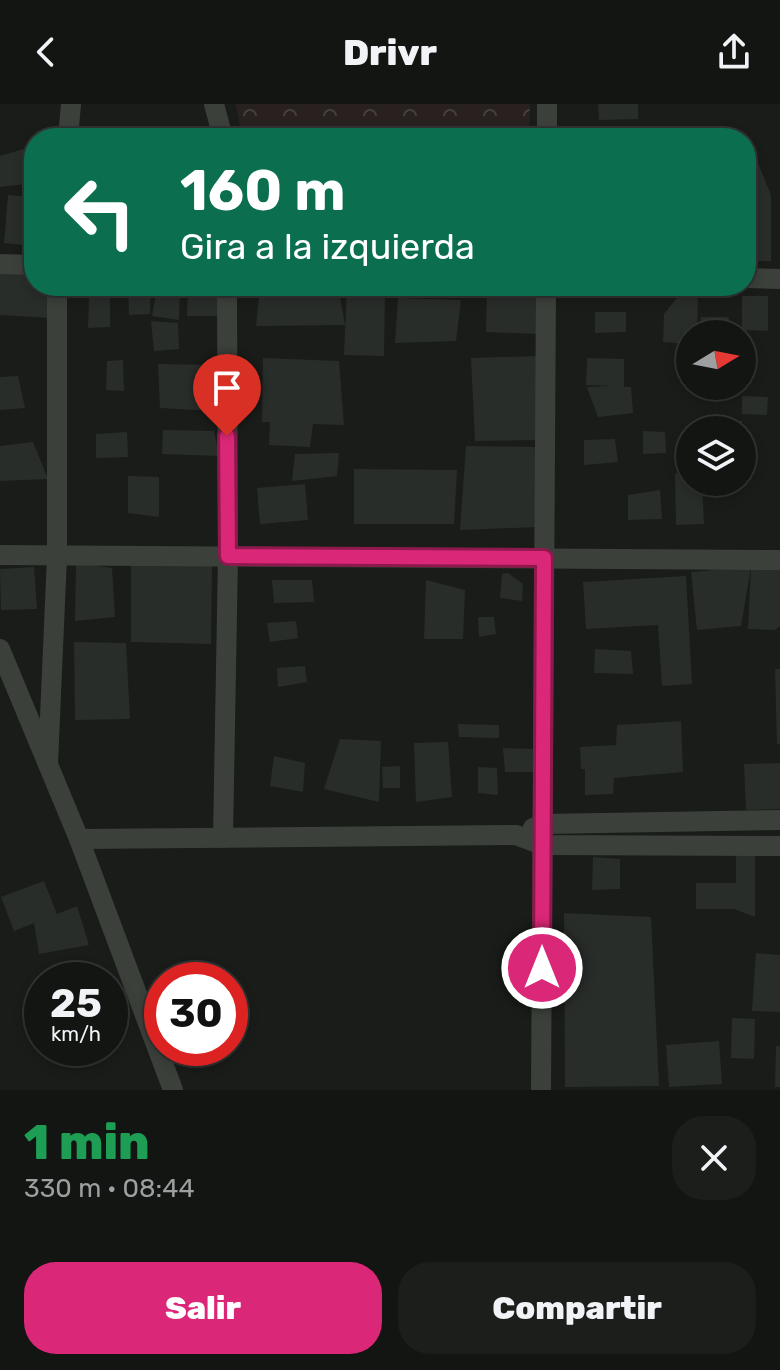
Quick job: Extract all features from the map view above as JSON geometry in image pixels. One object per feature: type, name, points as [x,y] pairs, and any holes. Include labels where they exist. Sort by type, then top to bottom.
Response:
[{"type":"street","points":[[69,128],[71,104]]},
{"type":"street","points":[[214,104],[220,128]]},
{"type":"street","points":[[547,104],[547,128]]},
{"type":"street","points":[[0,264],[24,265]]},
{"type":"street","points":[[756,278],[780,279]]},
{"type":"street","points":[[48,764],[57,556],[57,296]]},
{"type":"street","points":[[223,838],[228,556],[227,296]]},
{"type":"street","points":[[541,1090],[546,296]]},
{"type":"street","points":[[0,555],[780,560]]},
{"type":"street","points":[[0,649],[79,839],[173,1090]]},
{"type":"street","points":[[516,835],[543,824],[780,820]]},
{"type":"street","points":[[79,839],[516,835],[543,845],[780,846]]},
{"type":"green space","points":[[236,104],[530,104],[529,128],[240,128]]},
{"type":"building","points":[[598,104],[638,104],[638,119],[599,120]]},
{"type":"building","points":[[24,149],[24,184],[0,187],[0,156]]},
{"type":"building","points":[[756,158],[771,195],[771,261],[756,261]]},
{"type":"building","points":[[8,195],[24,196],[24,245],[4,243]]},
{"type":"building","points":[[24,273],[24,296],[48,296],[49,318],[0,315],[0,274]]},
{"type":"building","points":[[110,296],[110,327],[88,328],[89,297]]},
{"type":"building","points":[[128,296],[151,296],[150,314],[129,315]]},
{"type":"building","points":[[155,296],[180,296],[179,320],[152,316]]},
{"type":"building","points":[[188,296],[217,296],[220,316],[187,316]]},
{"type":"building","points":[[259,296],[340,296],[345,325],[256,326]]},
{"type":"building","points":[[347,296],[385,296],[384,356],[344,355]]},
{"type":"building","points":[[487,296],[541,296],[539,334],[486,332]]},
{"type":"building","points":[[678,296],[698,296],[697,320],[676,320],[676,343],[663,342],[664,314]]},
{"type":"building","points":[[742,296],[768,296],[768,331],[756,331],[756,320],[742,320]]},
{"type":"building","points":[[398,298],[461,300],[456,341],[395,343]]},
{"type":"building","points":[[595,312],[626,312],[626,332],[595,333]]},
{"type":"building","points":[[701,317],[729,317],[729,320],[701,320]]},
{"type":"building","points":[[151,321],[178,323],[179,349],[154,351]]},
{"type":"building","points":[[539,356],[538,440],[475,441],[471,358]]},
{"type":"building","points":[[263,358],[339,361],[344,425],[313,424],[310,447],[269,445],[270,422],[262,422]]},
{"type":"building","points":[[587,358],[624,359],[624,387],[631,387],[633,413],[598,417],[587,387],[613,386],[586,385]]},
{"type":"building","points":[[123,360],[124,391],[106,390],[107,361]]},
{"type":"building","points":[[158,364],[216,365],[215,411],[160,408]]},
{"type":"building","points":[[18,376],[25,408],[0,410],[0,377]]},
{"type":"building","points":[[768,397],[767,415],[742,414],[742,400]]},
{"type":"building","points":[[163,430],[214,431],[219,456],[162,454]]},
{"type":"building","points":[[643,431],[665,432],[666,453],[643,454]]},
{"type":"building","points":[[127,432],[128,457],[96,458],[96,434]]},
{"type":"building","points":[[615,439],[618,462],[584,465],[584,440]]},
{"type":"building","points":[[33,442],[48,479],[0,481],[0,446]]},
{"type":"building","points":[[466,446],[536,447],[538,527],[460,530]]},
{"type":"building","points":[[339,453],[337,476],[292,481],[295,454]]},
{"type":"building","points":[[354,469],[457,470],[454,524],[354,524]]},
{"type":"building","points":[[675,473],[676,496],[703,496],[704,524],[676,525]]},
{"type":"building","points":[[128,476],[159,477],[159,517],[128,513]]},
{"type":"building","points":[[305,484],[308,520],[260,524],[257,488]]},
{"type":"building","points":[[660,490],[662,519],[628,520],[628,495]]},
{"type":"building","points":[[76,563],[112,568],[115,617],[75,621]]},
{"type":"building","points":[[131,565],[212,565],[211,644],[131,642]]},
{"type":"building","points":[[34,567],[37,609],[1,610],[0,569]]},
{"type":"building","points":[[751,567],[780,568],[780,626],[775,630],[748,629]]},
{"type":"building","points":[[751,567],[741,626],[697,630],[691,572]]},
{"type":"building","points":[[508,573],[523,584],[522,601],[500,598],[502,574]]},
{"type":"building","points":[[686,576],[692,684],[662,686],[658,625],[586,629],[583,582]]},
{"type":"building","points":[[272,580],[312,580],[314,602],[274,603]]},
{"type":"building","points":[[426,580],[465,590],[463,639],[424,639]]},
{"type":"building","points":[[478,617],[494,617],[496,634],[479,637]]},
{"type":"building","points":[[296,621],[298,638],[270,642],[267,623]]},
{"type":"building","points":[[74,642],[126,643],[130,719],[75,720]]},
{"type":"building","points":[[595,649],[631,651],[633,674],[594,673]]},
{"type":"building","points":[[305,666],[307,682],[278,687],[277,668]]},
{"type":"building","points":[[775,669],[780,669],[780,744],[777,744]]},
{"type":"building","points":[[681,721],[683,772],[614,778],[613,794],[585,795],[585,769],[581,769],[580,747],[616,745],[617,725]]},
{"type":"building","points":[[458,724],[499,725],[499,738],[459,737]]},
{"type":"building","points":[[340,739],[381,741],[379,802],[324,789]]},
{"type":"building","points":[[448,742],[452,797],[416,802],[414,743]]},
{"type":"building","points":[[503,748],[534,749],[535,772],[505,772]]},
{"type":"building","points":[[274,756],[305,763],[303,792],[270,786]]},
{"type":"building","points":[[780,763],[780,809],[746,810],[744,764]]},
{"type":"building","points":[[400,766],[400,788],[383,788],[382,767]]},
{"type":"building","points":[[478,767],[497,768],[498,795],[478,793]]},
{"type":"building","points":[[736,850],[755,850],[755,917],[734,909],[696,909],[696,883],[736,883]]},
{"type":"building","points":[[593,857],[620,859],[620,889],[592,890]]},
{"type":"building","points":[[44,881],[57,914],[77,906],[89,945],[39,954],[34,923],[14,931],[1,897]]},
{"type":"building","points":[[564,913],[651,917],[659,1086],[565,1087]]},
{"type":"building","points":[[756,953],[780,955],[780,1012],[752,1011]]},
{"type":"building","points":[[732,1018],[755,1019],[754,1059],[731,1058]]},
{"type":"building","points":[[719,1041],[722,1084],[669,1087],[666,1045]]},
{"type":"building","points":[[776,1046],[780,1046],[780,1087],[775,1087]]},
{"type":"route","points":[[227,436],[228,556],[544,558],[542,968]]}]
